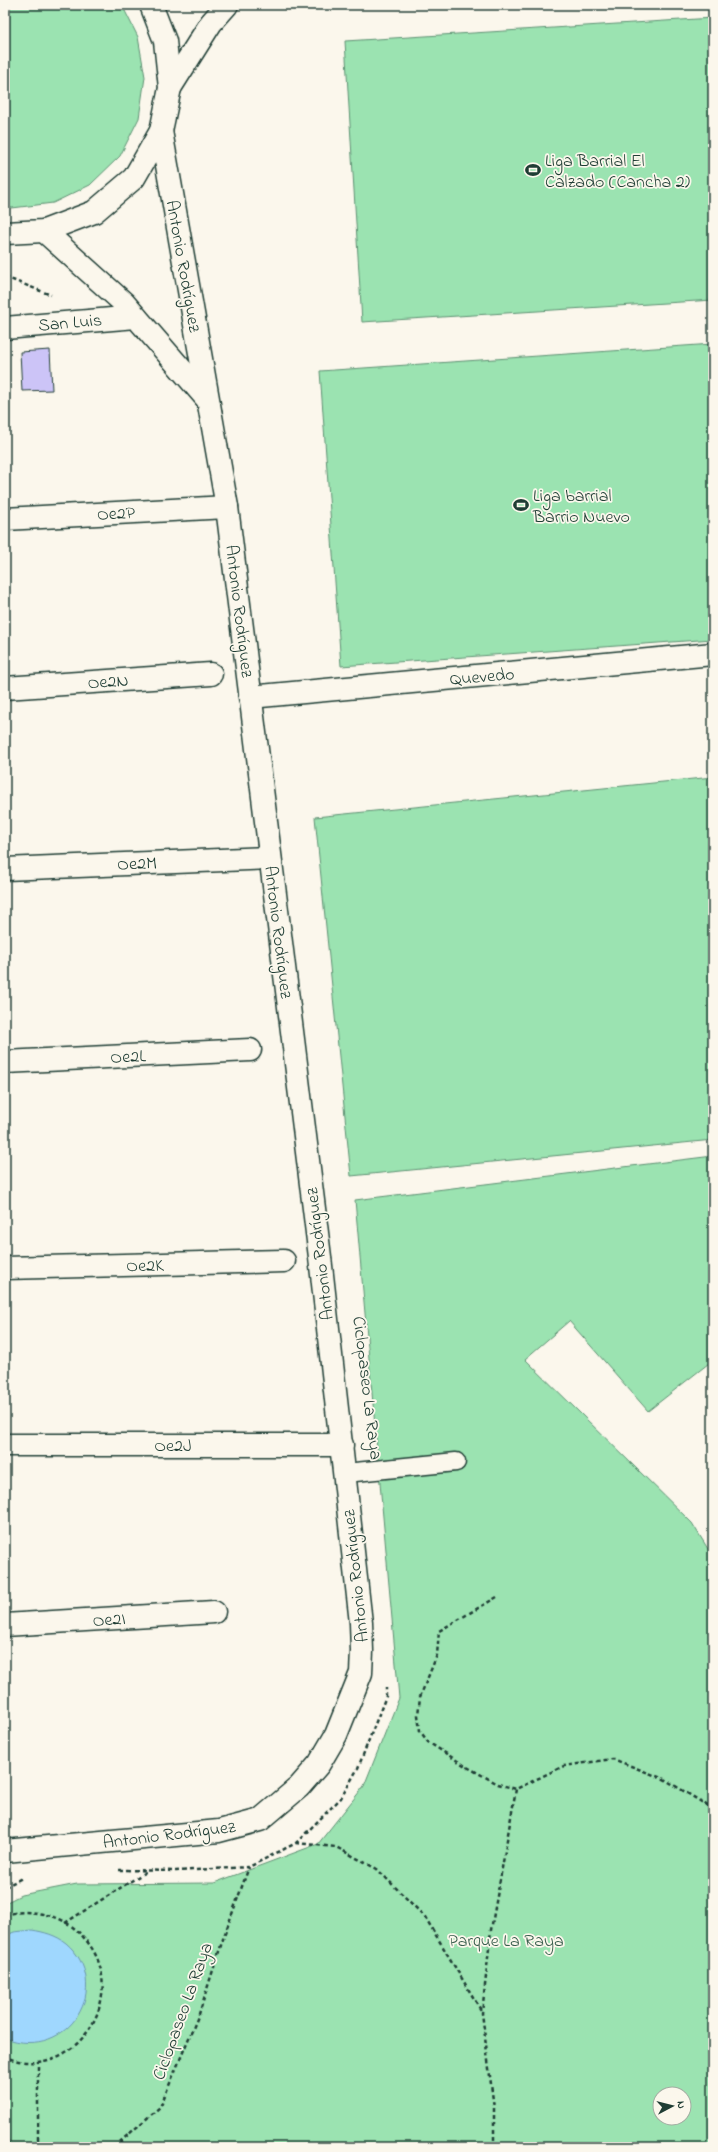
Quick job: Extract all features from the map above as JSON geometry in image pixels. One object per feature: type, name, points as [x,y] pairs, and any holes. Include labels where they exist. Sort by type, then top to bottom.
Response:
[{"type":"street","points":[[5,233],[44,231],[94,212],[134,178],[161,131],[170,88],[165,41],[151,5]]},
{"type":"street","points":[[170,88],[211,23],[227,5]]},
{"type":"street","name":"Antonio Rodríguez","points":[[5,1851],[219,1832],[260,1820],[299,1787],[319,1764],[336,1735],[361,1673],[361,1623],[342,1445],[227,508],[161,131]]},
{"type":"street","name":"Antonio Rodríguez","points":[[44,231],[124,303],[208,400]]},
{"type":"street","name":"San Luis","points":[[5,328],[136,317]]},
{"type":"street","name":"Oe2P","points":[[5,519],[227,508]]},
{"type":"street","name":"Quevedo","points":[[250,697],[713,654]]},
{"type":"street","name":"Oe2N","points":[[5,688],[211,674]]},
{"type":"street","name":"Oe2M","points":[[5,869],[270,858]]},
{"type":"street","name":"Oe2L","points":[[5,1062],[250,1050]]},
{"type":"street","name":"Oe2K","points":[[5,1268],[284,1261]]},
{"type":"street","name":"Oe2J","points":[[5,1445],[342,1445]]},
{"type":"street","name":"Oe2I","points":[[5,1625],[214,1612]]},
{"type":"lane","points":[[345,1473],[456,1462]]},
{"type":"path","points":[[5,277],[54,297]]},
{"type":"path","points":[[497,1597],[439,1630],[437,1655],[420,1697],[418,1715],[420,1731],[428,1742],[498,1784],[516,1789],[564,1766],[613,1759],[664,1779],[713,1809]]},
{"type":"path","points":[[111,1870],[176,1871],[249,1867],[296,1843],[341,1798],[358,1768],[386,1696],[386,1681]]},
{"type":"path","points":[[494,2147],[494,2108],[482,2013],[491,1930],[516,1789]]},
{"type":"path","points":[[296,1843],[336,1847],[377,1869],[425,1917],[482,2013]]},
{"type":"path","name":"Ciclopaseo La Raya","points":[[114,2147],[160,2107],[199,2014],[222,1939],[249,1867]]},
{"type":"path","points":[[65,1923],[149,1870]]},
{"type":"path","points":[[5,1887],[25,1877]]},
{"type":"path","points":[[5,1916],[32,1912],[56,1917],[77,1930],[93,1949],[102,1972],[103,1996],[96,2020],[82,2040],[62,2054],[38,2061],[14,2060],[5,2057]]},
{"type":"path","points":[[38,2061],[38,2147]]},
{"type":"path","points":[[5,2134],[10,2147]]},
{"type":"green space","points":[[5,5],[122,5],[138,37],[145,77],[139,118],[120,156],[90,185],[53,203],[12,208],[5,207]]},
{"type":"green space","name":"Liga Barrial El Calzado (Cancha 2)","points":[[713,18],[713,300],[362,322],[345,41]]},
{"type":"green space","name":"Liga barrial Barrio Nuevo","points":[[713,344],[713,639],[341,666],[320,371]]},
{"type":"green space","points":[[713,777],[713,1140],[351,1176],[315,817]]},
{"type":"green space","name":"Parque La Raya","points":[[713,1156],[713,1360],[648,1411],[569,1321],[525,1359],[692,1523],[713,1557],[713,2147],[5,2147],[5,1903],[21,1895],[77,1884],[214,1883],[318,1844],[364,1786],[399,1698],[355,1200]]},
{"type":"water","points":[[32,1930],[50,1934],[66,1943],[80,1960],[86,1979],[85,1998],[78,2015],[65,2030],[48,2039],[28,2043],[5,2038],[5,1936],[14,1932]]},
{"type":"building","points":[[50,350],[52,390],[22,391],[20,352]]},
{"type":"place","name":"Liga Barrial El Calzado (Cancha 2)","points":[[533,170]]},
{"type":"place","name":"Liga barrial Barrio Nuevo","points":[[521,505]]}]
